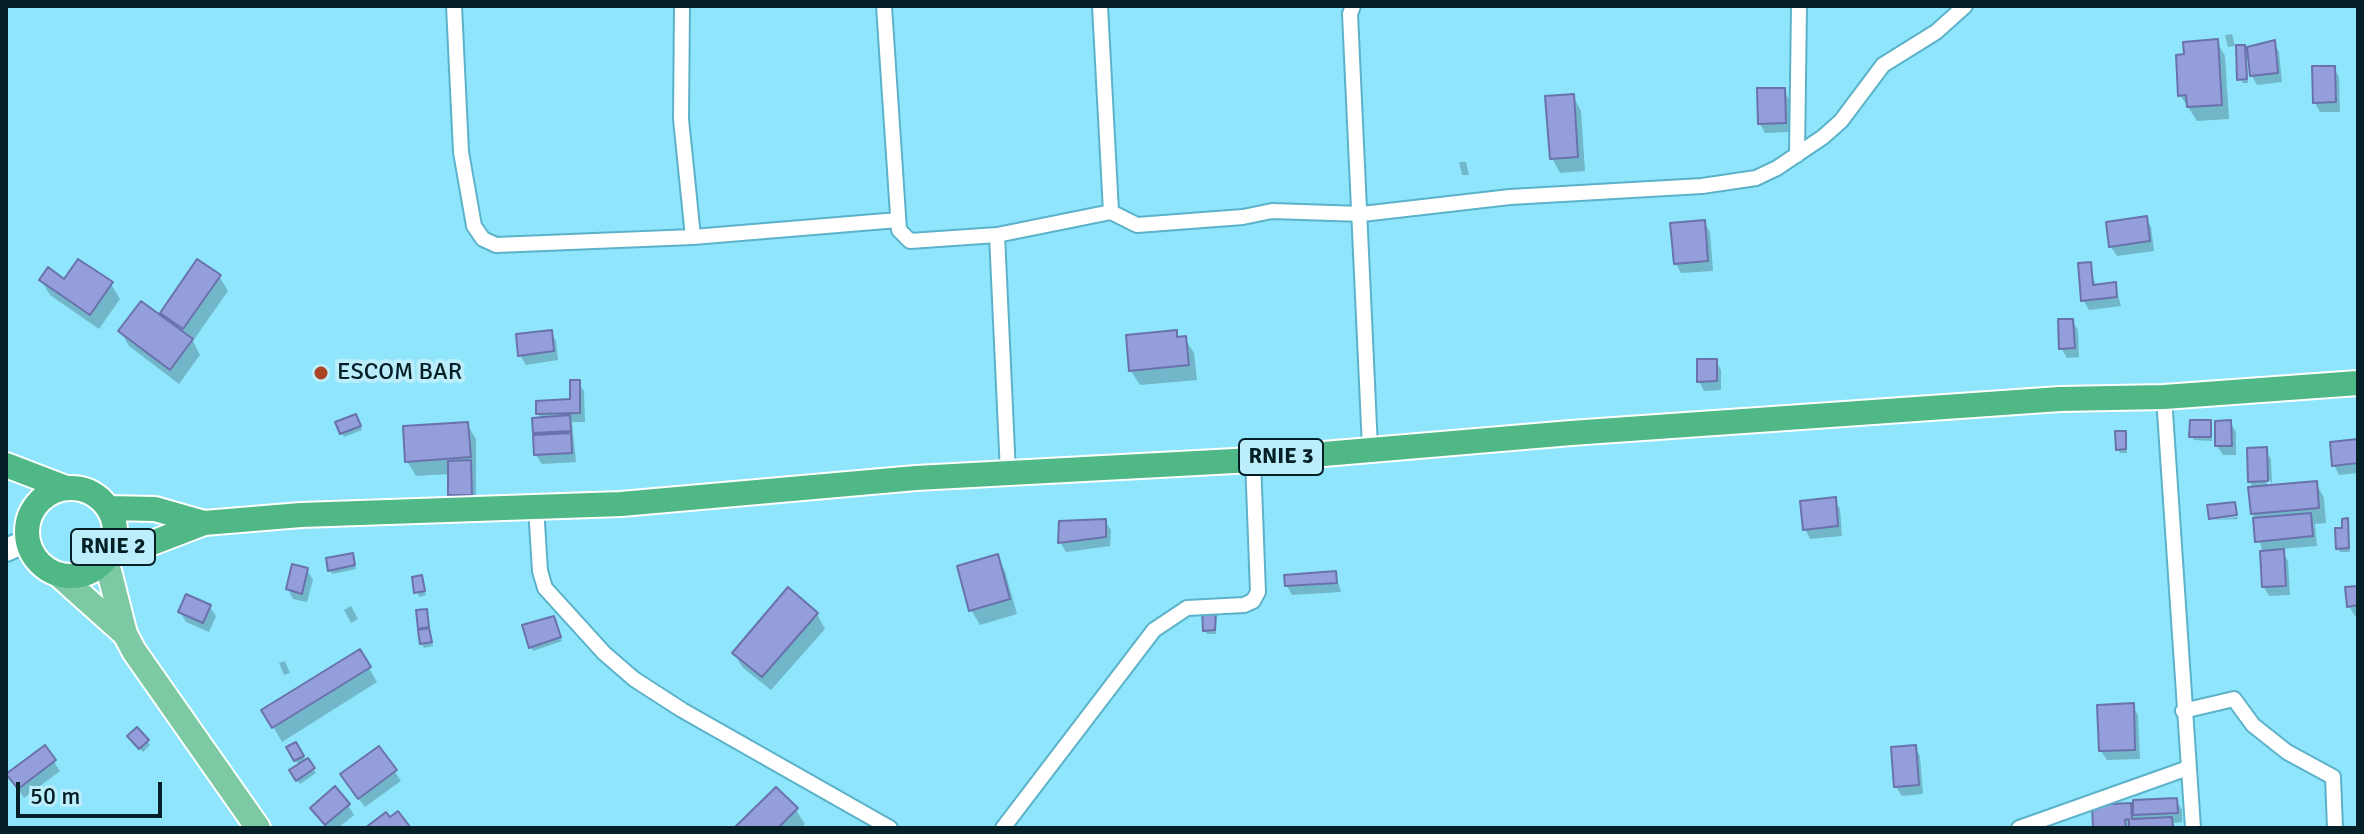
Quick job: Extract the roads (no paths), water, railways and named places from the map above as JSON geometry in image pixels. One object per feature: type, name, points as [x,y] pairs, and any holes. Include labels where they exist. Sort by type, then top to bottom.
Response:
[{"type":"highway","name":"RNIE 3","points":[[110,553],[152,543],[204,523],[301,515],[621,504],[1008,473],[1253,460],[1370,448],[2060,399],[2164,397],[2358,383]]},
{"type":"highway","name":"RNIE 2","points":[[6,465],[66,488],[90,492],[108,508],[114,520],[110,553],[91,572],[76,576],[59,575],[45,569],[33,557],[6,514]]},
{"type":"highway","points":[[20,540],[35,506],[54,491],[66,488]]},
{"type":"highway","name":"RNIE 3","points":[[108,508],[155,509],[204,523]]},
{"type":"main road","name":"RNIE 2","points":[[110,553],[125,634]]},
{"type":"main road","name":"RNIE 2","points":[[59,575],[125,634],[182,724],[258,828]]},
{"type":"street","points":[[454,6],[461,152],[474,226],[483,239],[496,245],[693,237],[898,220]]},
{"type":"street","points":[[682,6],[681,119],[693,237]]},
{"type":"street","points":[[884,6],[899,230],[910,241],[997,235],[1111,212],[1137,225],[1243,217],[1272,211],[1362,214],[1510,197],[1702,186],[1756,178],[1797,155],[1841,121],[1883,65],[1936,32],[1965,6]]},
{"type":"street","points":[[1100,6],[1111,212]]},
{"type":"street","points":[[1353,6],[1350,14],[1362,214],[1360,259],[1370,448]]},
{"type":"street","points":[[1797,155],[1799,6]]},
{"type":"street","points":[[997,235],[1008,473]]},
{"type":"street","points":[[2164,397],[2193,828]]},
{"type":"street","points":[[1003,828],[1154,630],[1187,608],[1244,605],[1253,601],[1258,592],[1253,460]]},
{"type":"street","points":[[536,507],[540,571],[545,588],[604,653],[634,679],[682,710],[890,828]]},
{"type":"street","points":[[2183,711],[2234,699],[2253,725],[2287,752],[2333,777],[2335,828]]},
{"type":"street","points":[[2019,828],[2188,768]]},
{"type":"place","name":"ESCOM BAR","points":[[321,373]]}]
